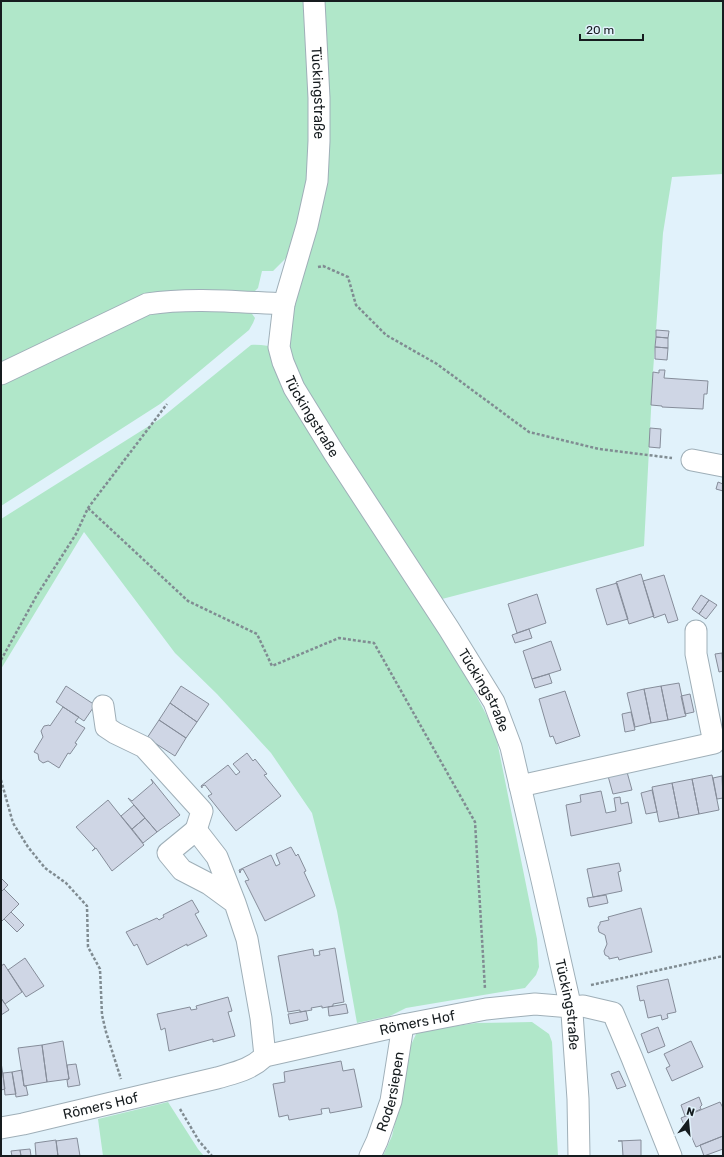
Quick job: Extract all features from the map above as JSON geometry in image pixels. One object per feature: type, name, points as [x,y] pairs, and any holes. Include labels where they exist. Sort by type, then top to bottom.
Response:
[{"type":"street","name":"Tückingstraße","points":[[314,1],[320,141],[317,181],[307,226],[284,304],[279,347],[283,362],[294,388],[334,453],[449,628],[494,702],[511,746],[569,999],[575,1050],[579,1156]]},
{"type":"street","points":[[1,374],[147,304],[168,301],[284,304]]},
{"type":"street","points":[[692,460],[723,466]]},
{"type":"street","points":[[520,786],[714,743],[696,654],[696,630]]},
{"type":"street","points":[[103,706],[106,727],[144,747],[202,811],[196,830],[168,853],[182,870],[209,884],[236,903]]},
{"type":"street","points":[[196,830],[217,857],[236,903],[247,939],[266,1056]]},
{"type":"street","name":"Römers Hof","points":[[1,1128],[128,1100],[171,1088],[217,1078],[246,1070],[266,1056],[403,1025],[486,1009],[569,999],[583,1006],[613,1013],[671,1156]]},
{"type":"street","name":"Rodersiepen","points":[[370,1156],[378,1141],[391,1101],[403,1025]]},
{"type":"path","points":[[293,270],[323,266],[348,277],[356,305],[386,335],[437,364],[529,432],[599,449],[692,460]]},
{"type":"path","points":[[1,660],[37,595],[76,534],[88,508],[168,404]]},
{"type":"path","points":[[88,508],[188,601],[257,634],[272,666],[339,638],[374,643],[475,822],[486,1009]]},
{"type":"path","points":[[1,780],[13,823],[28,847],[45,868],[66,883],[87,906],[88,947],[100,969],[102,1015],[128,1100]]},
{"type":"path","points":[[569,999],[723,956]]},
{"type":"path","points":[[171,1088],[199,1141],[212,1156]]},
{"type":"green space","points":[[1,1],[723,1],[723,174],[672,177],[663,233],[653,372],[644,546],[442,599],[424,608],[460,665],[495,731],[537,939],[539,967],[536,975],[525,988],[406,1008],[390,1016],[357,1023],[337,911],[312,813],[271,753],[217,694],[175,653],[84,532],[1,669],[1,519],[160,419],[251,345],[279,347],[293,270],[286,258],[273,271],[262,271],[258,288],[251,295],[165,295],[1,367]]},
{"type":"green space","points":[[147,311],[250,311],[255,318],[249,330],[160,404],[1,506],[1,382]]},
{"type":"green space","points":[[532,1022],[549,1034],[552,1042],[558,1156],[383,1156],[392,1136],[411,1045],[417,1032],[476,1023]]},
{"type":"green space","points":[[168,1102],[204,1156],[103,1156],[98,1119]]},
{"type":"building","points":[[656,330],[669,331],[668,338],[656,337]]},
{"type":"building","points":[[656,337],[668,338],[668,348],[655,347]]},
{"type":"building","points":[[655,347],[668,348],[667,360],[655,359]]},
{"type":"building","points":[[659,370],[665,370],[664,378],[708,381],[707,394],[704,394],[703,409],[651,405],[653,372],[659,373]]},
{"type":"building","points":[[650,428],[661,429],[660,448],[649,447]]},
{"type":"building","points":[[718,482],[723,484],[723,491],[716,489]]},
{"type":"building","points":[[641,574],[654,616],[629,624],[616,582]]},
{"type":"building","points":[[664,575],[678,620],[668,623],[665,614],[654,618],[643,581]]},
{"type":"building","points":[[617,583],[628,619],[607,625],[596,589]]},
{"type":"building","points":[[537,594],[546,623],[517,633],[508,604]]},
{"type":"building","points":[[701,595],[709,600],[699,614],[692,609]]},
{"type":"building","points":[[709,600],[717,605],[706,619],[699,614]]},
{"type":"building","points":[[529,629],[532,638],[515,643],[512,635]]},
{"type":"building","points":[[551,641],[561,670],[532,679],[523,651]]},
{"type":"building","points":[[722,653],[723,671],[719,672],[715,654]]},
{"type":"building","points":[[549,674],[552,683],[535,688],[532,679]]},
{"type":"building","points":[[679,683],[686,716],[668,720],[661,686]]},
{"type":"building","points":[[66,686],[95,705],[84,721],[56,702]]},
{"type":"building","points":[[181,686],[209,704],[197,722],[170,703]]},
{"type":"building","points":[[661,686],[668,720],[651,723],[644,689]]},
{"type":"building","points":[[644,689],[651,723],[635,727],[627,693]]},
{"type":"building","points":[[565,691],[580,736],[556,744],[553,736],[550,737],[539,699]]},
{"type":"building","points":[[690,694],[694,712],[685,714],[681,696]]},
{"type":"building","points":[[170,703],[197,722],[186,738],[159,720]]},
{"type":"building","points":[[63,707],[79,717],[75,722],[85,728],[75,743],[77,744],[70,754],[68,753],[59,768],[48,761],[43,763],[39,760],[38,754],[34,752],[43,737],[41,731],[44,726],[50,726]]},
{"type":"building","points":[[631,712],[635,730],[625,732],[622,714]]},
{"type":"building","points":[[159,720],[186,738],[175,756],[147,738]]},
{"type":"building","points":[[247,753],[253,761],[255,759],[267,774],[264,775],[281,796],[236,831],[208,796],[212,794],[205,785],[202,786],[202,788],[201,786],[228,765],[236,775],[240,772],[233,764]]},
{"type":"building","points":[[627,772],[632,790],[613,794],[608,776]]},
{"type":"building","points":[[712,775],[719,810],[699,814],[692,779]]},
{"type":"building","points":[[722,776],[723,798],[717,799],[713,778]]},
{"type":"building","points":[[151,779],[180,815],[157,832],[128,798],[132,801],[153,783]]},
{"type":"building","points":[[692,779],[699,814],[679,818],[672,783]]},
{"type":"building","points":[[672,783],[679,818],[659,822],[652,787]]},
{"type":"building","points":[[652,790],[657,812],[646,814],[641,793]]},
{"type":"building","points":[[601,791],[606,813],[616,811],[614,798],[620,797],[621,804],[628,802],[632,823],[571,836],[566,805],[581,802],[580,795]]},
{"type":"building","points":[[108,800],[144,845],[112,871],[96,848],[92,851],[95,848],[76,827]]},
{"type":"building","points":[[134,805],[145,818],[132,829],[121,816]]},
{"type":"building","points":[[145,818],[157,832],[143,843],[132,829]]},
{"type":"building","points":[[291,847],[296,856],[298,854],[315,896],[265,921],[245,881],[249,880],[243,869],[240,873],[239,870],[271,855],[276,866],[280,864],[276,854]]},
{"type":"building","points":[[619,863],[621,871],[618,872],[622,891],[593,897],[587,869]]},
{"type":"building","points":[[1,878],[8,885],[1,892]]},
{"type":"building","points":[[4,889],[19,904],[1,922],[1,892]]},
{"type":"building","points":[[606,895],[608,903],[589,907],[587,898]]},
{"type":"building","points":[[192,900],[199,912],[195,914],[207,936],[187,946],[187,944],[147,965],[137,944],[134,946],[126,932],[157,918],[159,920],[164,917],[163,915]]},
{"type":"building","points":[[641,908],[652,952],[619,960],[618,957],[609,959],[609,957],[605,955],[604,951],[607,944],[605,935],[599,932],[598,927],[600,922],[609,920],[608,917]]},
{"type":"building","points":[[11,912],[24,925],[17,932],[4,919]]},
{"type":"building","points":[[335,948],[344,1002],[322,1008],[322,1006],[311,1008],[312,1010],[288,1012],[278,956],[313,949],[314,956],[320,955],[319,951]]},
{"type":"building","points":[[25,958],[44,986],[26,997],[8,970]]},
{"type":"building","points":[[4,964],[22,992],[5,1004],[1,998],[1,966]]},
{"type":"building","points":[[668,979],[676,1012],[667,1014],[668,1018],[662,1020],[661,1015],[648,1018],[644,1000],[640,1001],[637,986]]},
{"type":"building","points":[[228,997],[232,1011],[228,1012],[235,1036],[213,1042],[213,1039],[169,1051],[165,1028],[161,1030],[157,1014],[190,1007],[191,1010],[197,1009],[196,1006]]},
{"type":"building","points":[[1,998],[9,1010],[1,1015]]},
{"type":"building","points":[[346,1004],[348,1013],[329,1016],[328,1007]]},
{"type":"building","points":[[306,1011],[308,1020],[290,1024],[288,1014]]},
{"type":"building","points":[[658,1027],[665,1046],[648,1053],[641,1034]]},
{"type":"building","points":[[63,1041],[69,1079],[47,1082],[42,1045]]},
{"type":"building","points":[[691,1041],[703,1067],[672,1081],[666,1068],[670,1066],[664,1054]]},
{"type":"building","points":[[42,1045],[47,1082],[24,1086],[18,1048]]},
{"type":"building","points":[[341,1061],[343,1071],[354,1069],[362,1107],[330,1113],[329,1108],[321,1109],[322,1114],[289,1120],[288,1115],[279,1117],[273,1084],[285,1082],[284,1072]]},
{"type":"building","points":[[1,1062],[5,1089],[1,1090]]},
{"type":"building","points":[[76,1064],[80,1085],[68,1087],[67,1080],[69,1079],[67,1065]]},
{"type":"building","points":[[22,1070],[24,1086],[26,1086],[28,1095],[16,1097],[12,1072]]},
{"type":"building","points":[[619,1071],[626,1086],[617,1089],[611,1074]]},
{"type":"building","points":[[12,1072],[16,1094],[5,1095],[3,1073]]},
{"type":"building","points":[[699,1097],[702,1105],[700,1107],[701,1109],[685,1116],[681,1105]]},
{"type":"building","points":[[720,1102],[723,1108],[723,1136],[696,1147],[681,1118]]},
{"type":"building","points":[[723,1136],[723,1149],[704,1156],[700,1145]]},
{"type":"building","points":[[77,1138],[80,1156],[58,1156],[56,1141]]},
{"type":"building","points":[[56,1140],[58,1156],[36,1156],[35,1143]]},
{"type":"building","points":[[641,1140],[641,1156],[623,1156],[622,1141],[618,1141]]},
{"type":"building","points":[[30,1149],[31,1156],[21,1156],[20,1150]]},
{"type":"building","points":[[20,1150],[21,1156],[12,1156],[11,1151]]}]
